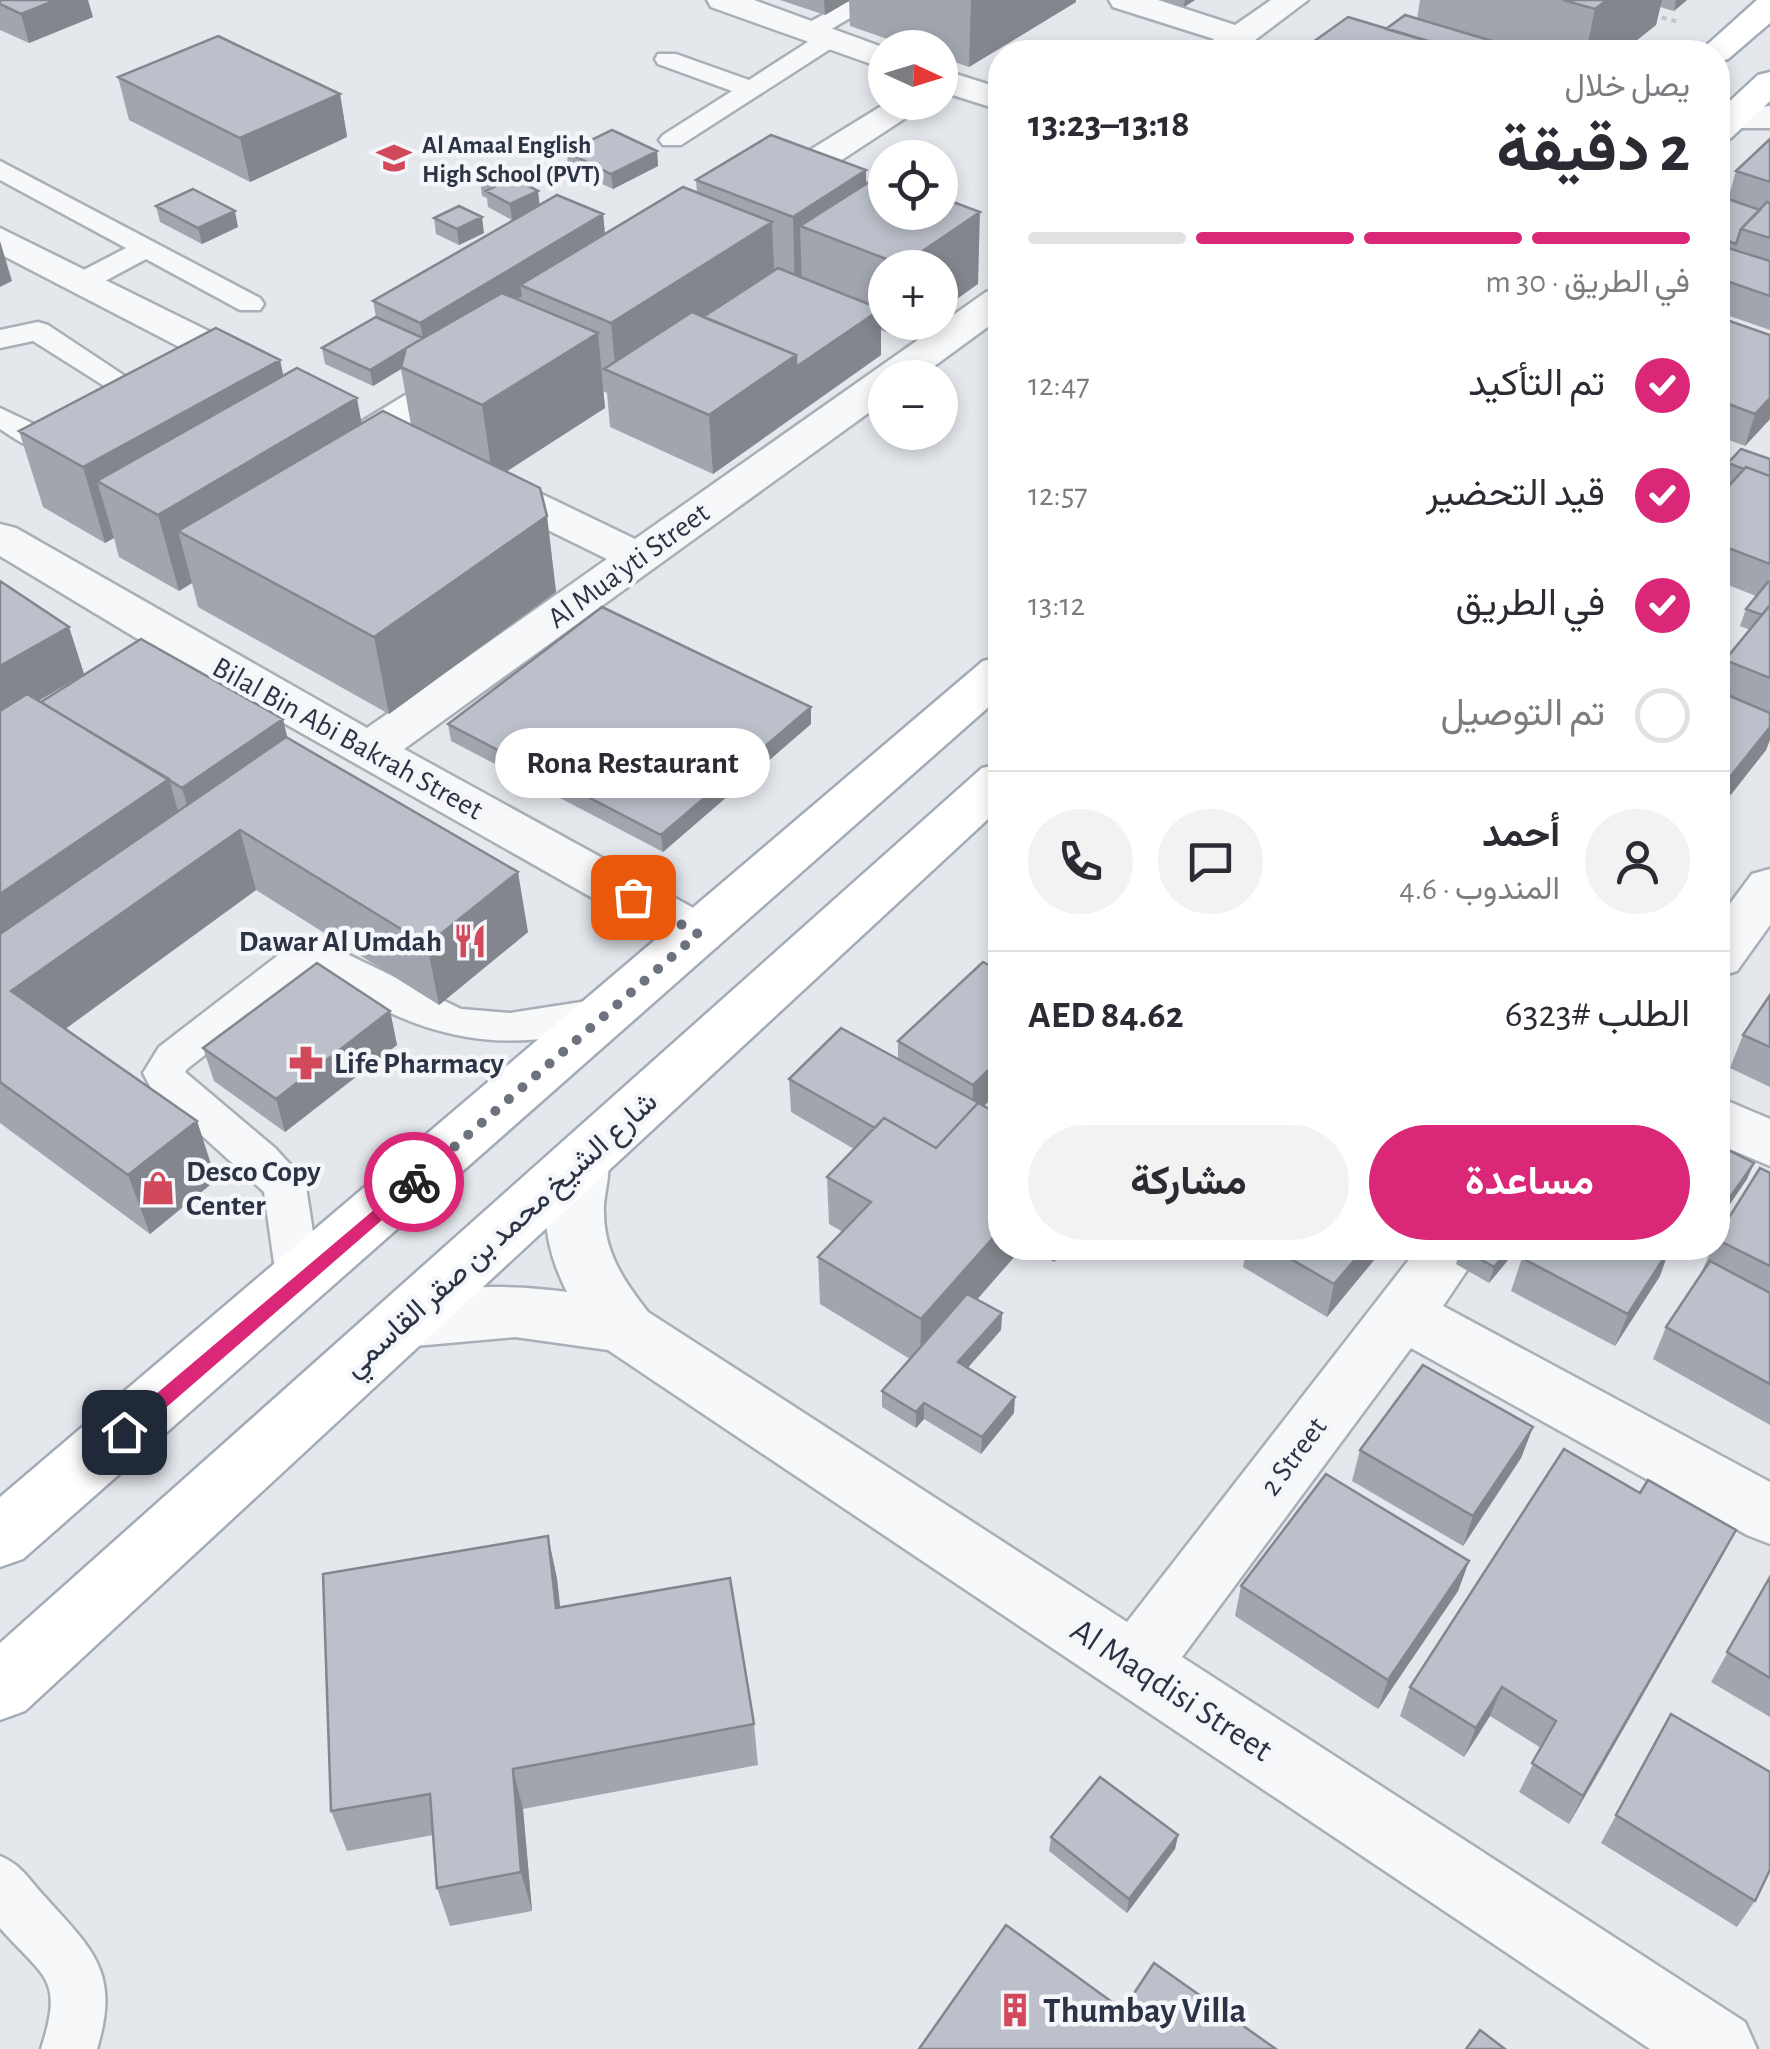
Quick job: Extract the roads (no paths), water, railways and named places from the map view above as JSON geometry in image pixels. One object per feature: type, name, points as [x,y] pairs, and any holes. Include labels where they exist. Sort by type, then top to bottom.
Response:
[{"type":"main road","points":[[1730,40],[1770,6]]},
{"type":"main road","points":[[1730,119],[1770,82]]},
{"type":"main road","points":[[3,1534],[299,1284],[988,682]]},
{"type":"main road","name":"شارع الشيخ محمد بن صقر القاسمي","points":[[0,1688],[988,791]]},
{"type":"street","points":[[723,0],[868,53]]},
{"type":"street","points":[[1125,0],[1217,40]]},
{"type":"street","points":[[1236,40],[1292,0]]},
{"type":"street","points":[[958,87],[988,96]]},
{"type":"street","points":[[1730,124],[1770,117]]},
{"type":"street","points":[[728,215],[884,120]]},
{"type":"street","points":[[0,239],[294,390]]},
{"type":"street","points":[[916,360],[988,309]]},
{"type":"street","points":[[510,349],[395,439],[638,558]]},
{"type":"street","name":"Al Mua'yti Street","points":[[372,749],[868,394]]},
{"type":"street","name":"Bilal Bin Abi Bakrah Street","points":[[0,537],[188,649],[698,934]]},
{"type":"street","points":[[141,679],[188,649]]},
{"type":"street","points":[[1730,941],[1770,886]]},
{"type":"street","points":[[1730,1125],[1770,1144]]},
{"type":"street","name":"Al Maqdisi Street","points":[[582,1160],[572,1203],[576,1248],[594,1291],[626,1330]]},
{"type":"street","name":"2 Street","points":[[1135,1665],[1443,1260]]},
{"type":"street","name":"Al Maqdisi Street","points":[[404,1322],[460,1311],[517,1308],[574,1314],[626,1330],[1718,2049]]},
{"type":"street","points":[[1402,1313],[1770,1515]]},
{"type":"lane","points":[[672,140],[751,89],[868,0]]},
{"type":"lane","points":[[667,59],[751,89]]},
{"type":"lane","points":[[0,169],[250,304]]},
{"type":"lane","points":[[82,282],[147,248]]},
{"type":"lane","points":[[0,339],[38,331],[131,388],[134,395],[50,439],[28,436],[0,418]]},
{"type":"lane","points":[[299,1284],[285,1186],[260,1159],[166,1079],[163,1073],[173,1058],[299,960],[312,957],[324,958],[436,1015],[475,1027],[519,1026],[608,1012]]},
{"type":"lane","points":[[0,1882],[77,1970],[83,1997],[70,2049]]},
{"type":"place","name":"Al Amaal English High School (PVT)","points":[[394,158]]},
{"type":"place","name":"Rona Restaurant","points":[[633,897]]},
{"type":"place","name":"Dawar Al Umdah","points":[[470,941]]},
{"type":"place","name":"Life Pharmacy","points":[[306,1063]]},
{"type":"place","name":"Desco Copy Center","points":[[158,1188]]},
{"type":"place","name":"Thumbay Villa","points":[[1015,2010]]}]
